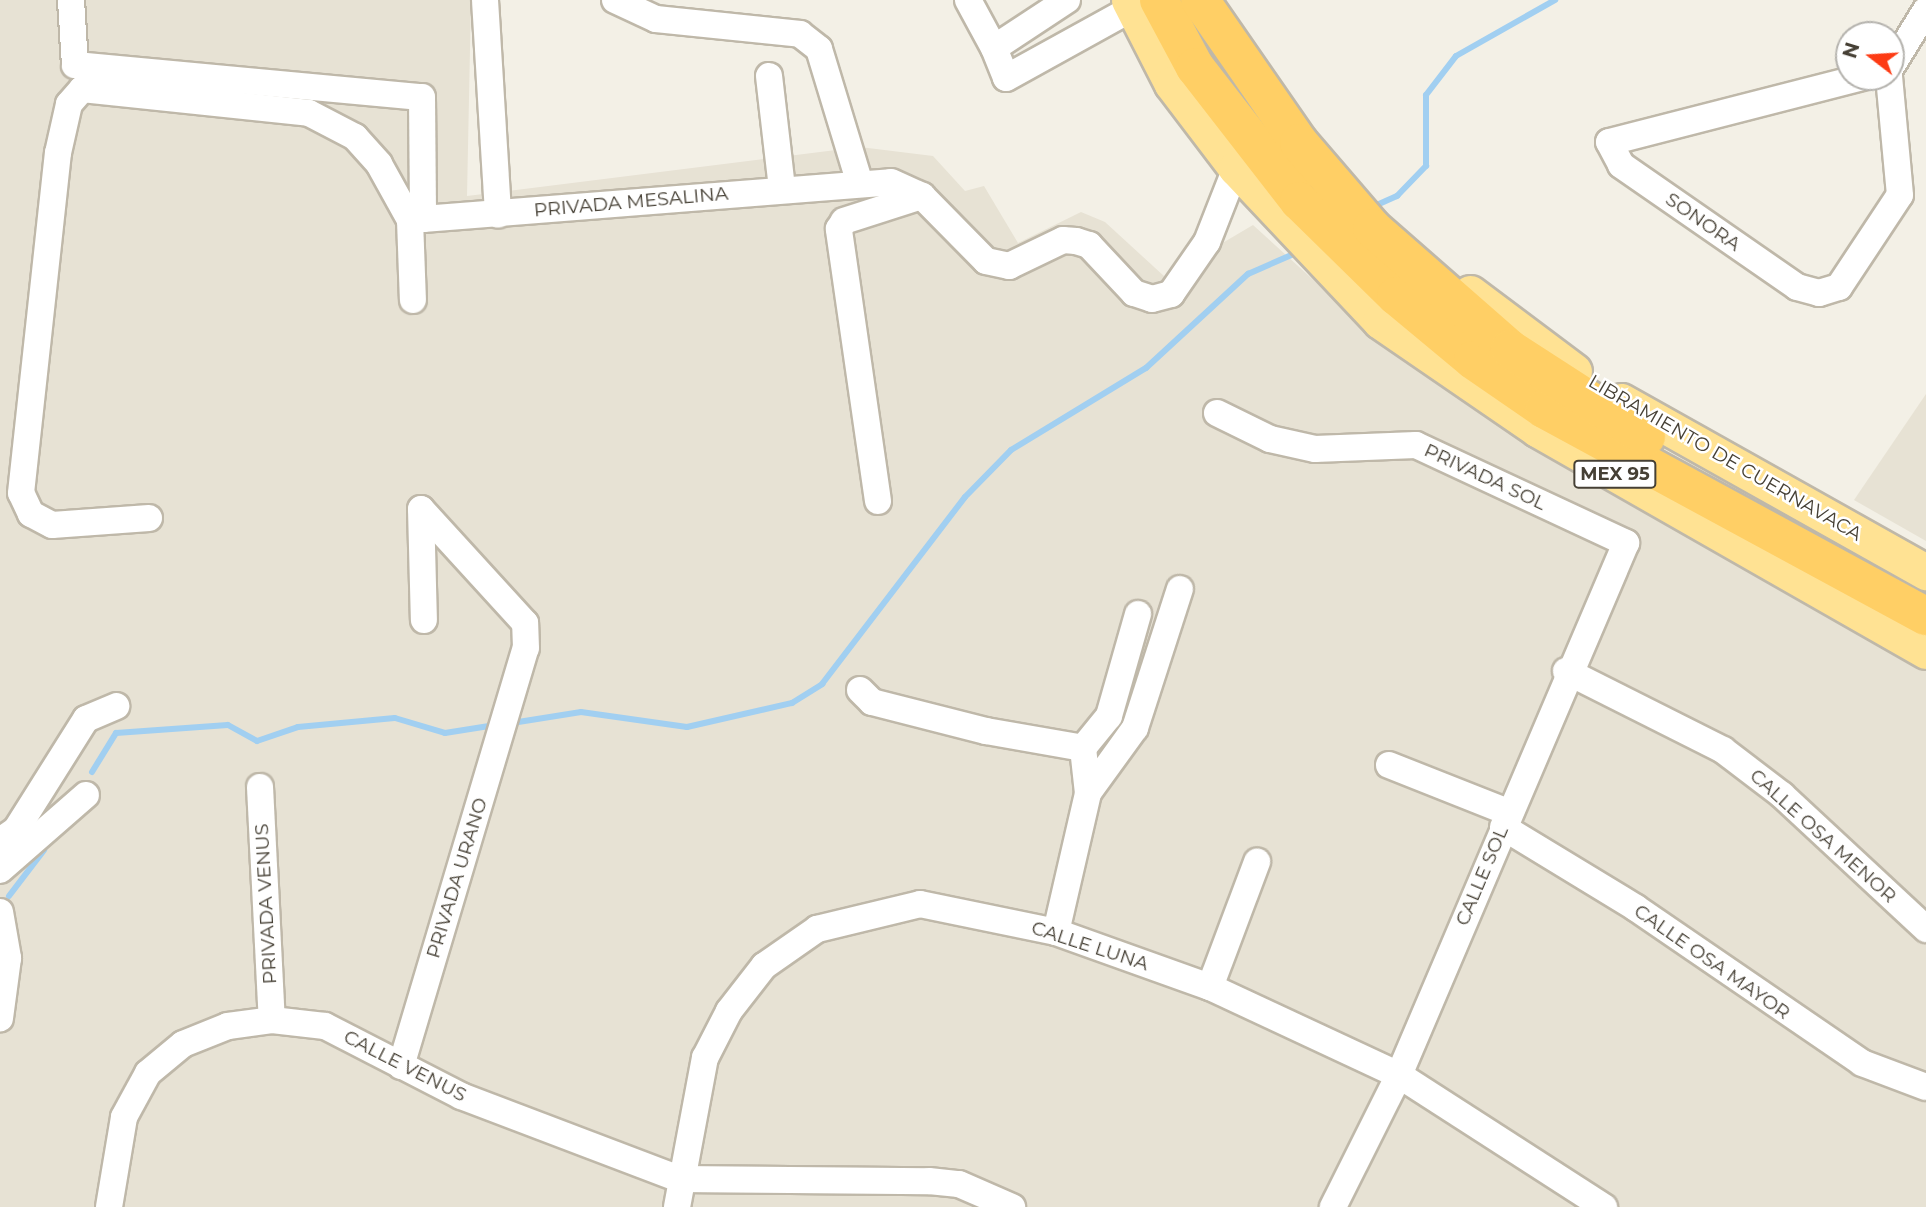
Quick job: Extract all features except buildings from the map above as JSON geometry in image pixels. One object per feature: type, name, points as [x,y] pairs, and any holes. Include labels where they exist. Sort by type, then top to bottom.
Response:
[{"type":"highway","name":"MEX 95","points":[[1200,0],[1236,59],[1348,191],[1356,240],[1464,352],[1544,409],[1926,616]]},
{"type":"highway","name":"MEX 95","points":[[1140,3],[1195,67],[1290,208],[1356,240],[1583,399],[1926,593]]},
{"type":"main road","name":"MEX 95","points":[[1218,0],[1348,191]]},
{"type":"main road","name":"MEX 95","points":[[1140,3],[1172,84],[1236,168],[1290,208]]},
{"type":"main road","name":"MEX 95","points":[[1356,240],[1380,321],[1461,382],[1926,651]]},
{"type":"main road","name":"LIBRAMIENTO DE CUERNAVACA","points":[[1356,240],[1591,384],[1926,572]]},
{"type":"street","points":[[71,0],[75,65],[422,97],[413,300]]},
{"type":"street","points":[[485,0],[498,215]]},
{"type":"street","points":[[615,0],[656,19],[800,34],[819,49],[859,181]]},
{"type":"street","points":[[968,0],[994,48],[1006,78],[1140,3]]},
{"type":"street","points":[[994,48],[1067,0]]},
{"type":"street","points":[[1905,44],[1926,10]]},
{"type":"street","points":[[769,76],[782,188]]},
{"type":"street","name":"SONORA","points":[[1835,84],[1609,142],[1621,165],[1797,287],[1819,293],[1839,287],[1900,195],[1890,91]]},
{"type":"street","points":[[149,518],[52,525],[31,514],[21,493],[58,153],[69,104],[82,89],[309,113],[355,137],[379,164],[417,220]]},
{"type":"street","name":"PRIVADA MESALINA","points":[[417,220],[498,215],[859,181],[891,182],[922,196],[986,261],[1009,266],[1063,240],[1076,241],[1089,245],[1134,293],[1152,299],[1171,294],[1207,242],[1236,168]]},
{"type":"street","points":[[878,501],[839,229],[844,221],[922,196]]},
{"type":"street","name":"PRIVADA SOL","points":[[1217,413],[1270,439],[1315,449],[1416,445],[1626,543]]},
{"type":"street","name":"PRIVADA URANO","points":[[401,1066],[526,648],[525,623],[421,509],[424,620]]},
{"type":"street","name":"CALLE SOL","points":[[1333,1207],[1399,1075],[1566,671],[1626,543]]},
{"type":"street","points":[[1088,793],[1135,728],[1180,589]]},
{"type":"street","points":[[1056,932],[1088,793],[1083,748],[1109,716],[1138,614]]},
{"type":"street","name":"CALLE OSA MENOR","points":[[1566,671],[1723,750],[1782,795],[1926,929]]},
{"type":"street","points":[[860,691],[872,702],[961,725],[1083,748]]},
{"type":"street","points":[[0,870],[86,719],[116,706]]},
{"type":"street","name":"CALLE OSA MAYOR","points":[[1389,765],[1506,820],[1863,1063],[1926,1087]]},
{"type":"street","name":"PRIVADA VENUS","points":[[260,788],[272,1020]]},
{"type":"street","points":[[16,839],[86,795]]},
{"type":"street","points":[[1210,987],[1257,862]]},
{"type":"street","name":"CALLE LUNA","points":[[679,1179],[705,1058],[729,1011],[764,966],[817,929],[920,904],[1056,932],[1210,987],[1399,1075],[1604,1207]]},
{"type":"street","points":[[0,912],[4,953],[0,1018]]},
{"type":"street","name":"CALLE VENUS","points":[[109,1207],[124,1117],[148,1073],[183,1044],[228,1026],[272,1020],[325,1026],[401,1066],[520,1121],[679,1179],[929,1181],[959,1184],[1012,1207]]},
{"type":"street","points":[[677,1207],[679,1179]]},
{"type":"shaded area","points":[[0,0],[471,0],[467,196],[860,147],[933,156],[965,191],[984,186],[1018,243],[1081,212],[1105,222],[1165,277],[1253,225],[1397,356],[1516,434],[1926,667],[1926,1207],[0,1207]]},
{"type":"shaded area","points":[[1926,394],[1926,541],[1854,500]]},
{"type":"waterway","points":[[1370,208],[1397,196],[1426,166],[1426,95],[1456,56],[1555,0]]},
{"type":"waterway","points":[[512,723],[581,712],[687,727],[792,703],[822,684],[965,497],[1011,450],[1146,368],[1248,274],[1298,252]]},
{"type":"waterway","points":[[92,772],[116,733],[228,725],[257,741],[298,727],[395,718],[445,733],[495,725]]},
{"type":"waterway","points":[[9,896],[44,850]]}]
